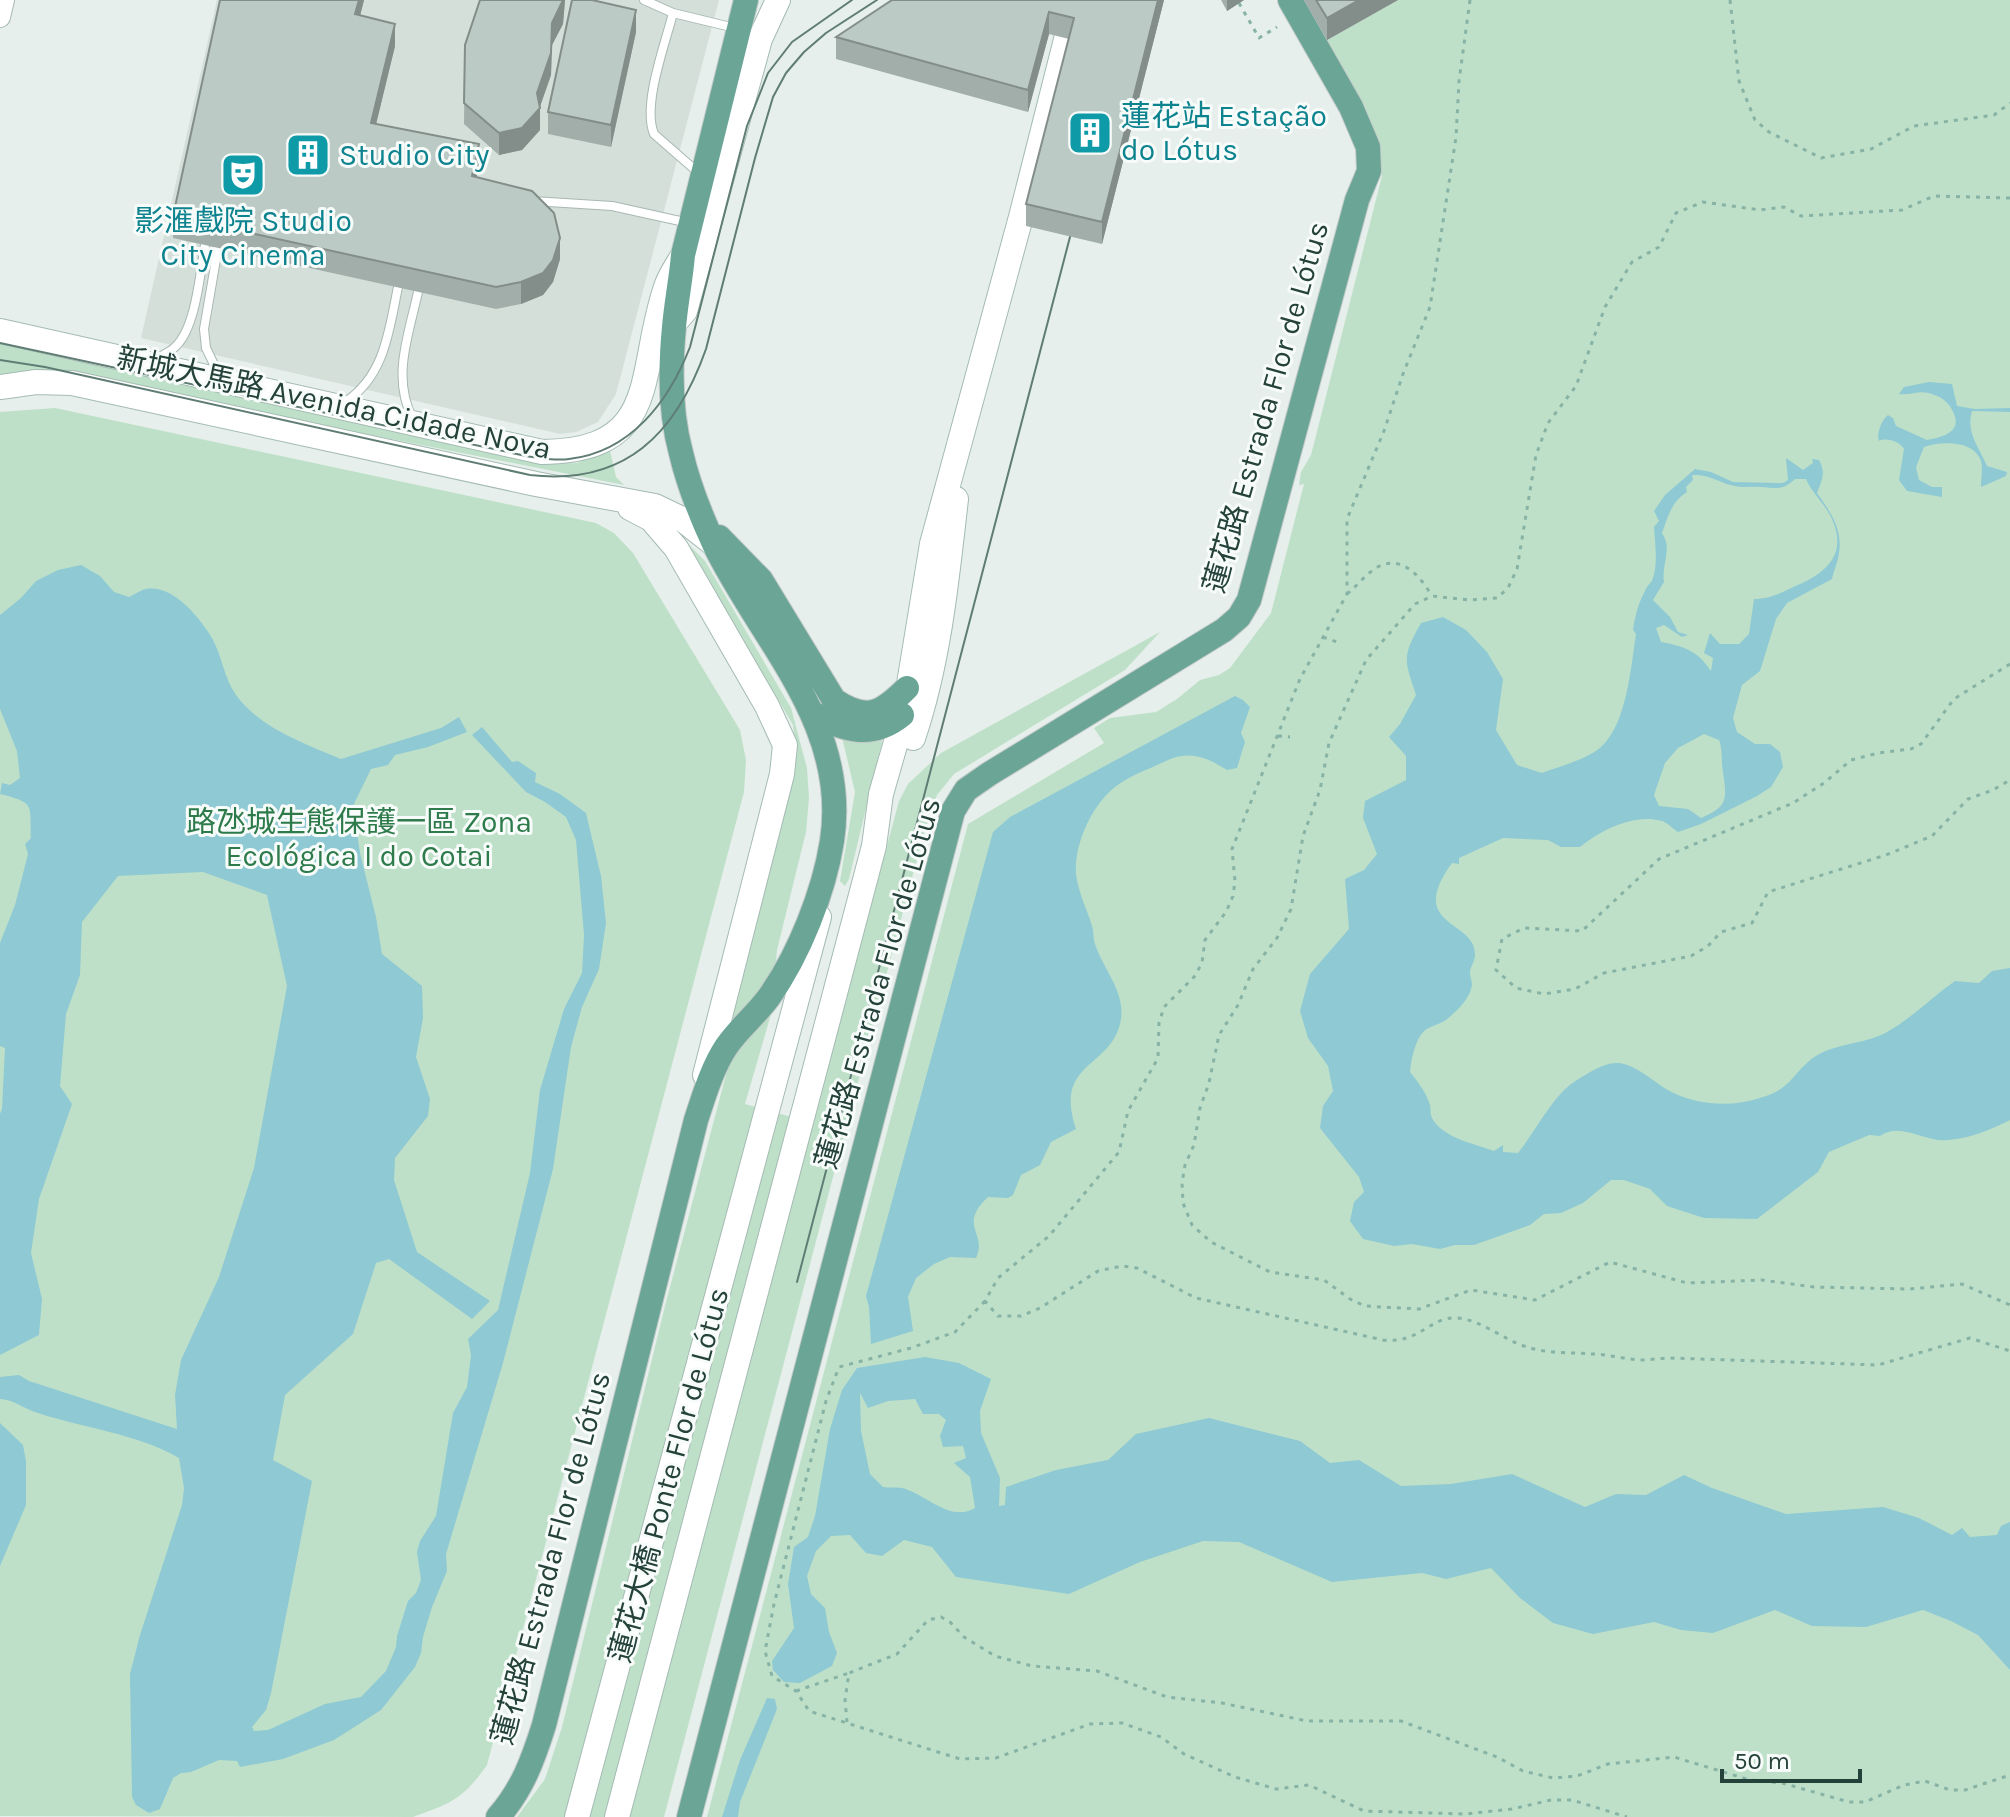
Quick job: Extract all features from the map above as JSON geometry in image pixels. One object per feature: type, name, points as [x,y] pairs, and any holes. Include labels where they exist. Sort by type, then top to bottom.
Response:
[{"type":"main road","points":[[696,1120],[725,1048],[762,1006],[785,973],[822,887],[835,811],[829,757],[813,713],[711,536],[681,454],[675,426],[672,362],[683,255],[746,0]]},
{"type":"main road","points":[[674,324],[685,311],[760,39],[778,0]]},
{"type":"main road","points":[[874,846],[881,794],[904,714],[932,544],[1076,0]]},
{"type":"main road","name":"蓮花路 Estrada Flor de Lótus","points":[[689,1817],[958,800],[974,784],[1224,630],[1239,617],[1252,590],[1357,200],[1367,180],[1370,164],[1368,147],[1351,107],[1290,0]]},
{"type":"main road","name":"新城大馬路 Avenida Cidade Nova","points":[[0,331],[542,452],[578,451],[616,435],[630,420],[639,402],[665,287],[683,255]]},
{"type":"main road","name":"新城大馬路 Avenida Cidade Nova","points":[[0,387],[36,382],[72,383],[586,494],[635,501],[671,512],[711,536]]},
{"type":"main road","points":[[874,846],[909,750],[925,694],[946,583],[962,436]]},
{"type":"main road","name":"蓮花路 Estrada Flor de Lótus","points":[[498,1817],[525,1780],[544,1725],[782,774],[785,745],[767,706],[676,548],[651,519],[619,503],[586,494]]},
{"type":"main road","points":[[711,536],[736,552],[761,580],[834,700],[854,711],[872,713],[891,705],[907,688]]},
{"type":"main road","points":[[813,713],[830,723],[857,731],[885,727],[904,714]]},
{"type":"main road","name":"蓮花大橋 Ponte Flor de Lótus","points":[[617,1817],[874,846]]},
{"type":"main road","name":"蓮花大橋 Ponte Flor de Lótus","points":[[577,1817],[819,916],[822,887]]},
{"type":"street","points":[[0,17],[4,0]]},
{"type":"lane","points":[[644,0],[673,13],[738,29]]},
{"type":"lane","points":[[673,13],[650,108],[650,125],[654,134],[701,175]]},
{"type":"lane","points":[[523,199],[612,206],[690,223]]},
{"type":"lane","points":[[145,363],[174,349],[183,337],[190,322],[205,245]]},
{"type":"lane","points":[[218,248],[204,329],[206,348],[221,380]]},
{"type":"lane","points":[[338,406],[358,393],[373,375],[385,348],[398,287]]},
{"type":"lane","points":[[416,424],[402,392],[401,372],[418,292]]},
{"type":"path","points":[[1347,594],[1347,519],[1430,307],[1456,137],[1459,81],[1470,0]]},
{"type":"path","points":[[1730,0],[1739,81],[1755,120],[1769,132],[1821,158],[1871,149],[1914,126],[1994,115],[2010,103]]},
{"type":"path","points":[[1239,3],[1259,38],[1277,27]]},
{"type":"path","points":[[2010,198],[1934,196],[1902,210],[1801,216],[1784,207],[1760,210],[1703,202],[1676,213],[1659,247],[1632,262],[1605,307],[1576,386],[1548,423],[1536,455],[1517,569],[1508,588],[1497,598],[1469,600],[1432,596],[1415,604],[1366,660],[1329,743],[1320,790],[1303,836],[1291,909],[1277,938],[1253,969],[1238,1005],[1219,1035],[1194,1145],[1183,1174],[1183,1203],[1192,1225],[1211,1242],[1270,1272],[1324,1280],[1365,1306],[1419,1309],[1471,1290],[1535,1300],[1610,1262],[1687,1283],[1762,1280],[1814,1287],[1910,1289],[1962,1284],[2010,1305]]},
{"type":"path","points":[[1432,596],[1417,574],[1390,563],[1378,567],[1347,594],[1300,679],[1232,849],[1233,896],[1226,912],[1205,940],[1202,963],[1194,977],[1164,1007],[1159,1023],[1158,1058],[1128,1111],[1119,1152],[1049,1236],[998,1278],[985,1301],[955,1332],[911,1348],[839,1367],[826,1401],[765,1651],[772,1676],[796,1691],[809,1711],[960,1759],[996,1758],[1090,1724],[1122,1723],[1161,1737],[1184,1754],[1235,1777],[1276,1789],[1309,1785],[1364,1811],[1465,1814],[1512,1809],[1551,1800],[1572,1800],[1627,1817]]},
{"type":"path","points":[[1323,637],[1337,642]]},
{"type":"path","points":[[2010,664],[1954,699],[1921,744],[1911,749],[1851,760],[1793,803],[1659,859],[1582,931],[1524,928],[1502,939],[1496,970],[1516,988],[1544,994],[1575,989],[1604,973],[1691,956],[1708,946],[1721,932],[1752,923],[1768,892],[1886,855],[1932,836],[1968,799],[2010,780]]},
{"type":"path","points":[[1278,736],[1290,737]]},
{"type":"path","points":[[985,1301],[998,1316],[1021,1316],[1040,1308],[1098,1271],[1122,1266],[1137,1268],[1196,1298],[1283,1320],[1397,1342],[1413,1338],[1445,1317],[1476,1322],[1525,1346],[1549,1352],[1611,1355],[1640,1360],[1670,1358],[1878,1365],[1970,1338],[2010,1351]]},
{"type":"path","points":[[796,1691],[897,1654],[928,1620],[941,1617],[964,1637],[995,1656],[1032,1666],[1097,1671],[1167,1697],[1222,1703],[1307,1721],[1401,1721],[1497,1757],[1523,1771],[1553,1778],[1577,1776],[1608,1764],[1674,1757],[1750,1780],[1782,1783],[1849,1802],[1865,1802],[1904,1785],[1925,1781],[1950,1790],[1965,1790],[2010,1775]]},
{"type":"path","points":[[847,1722],[845,1700],[849,1673]]},
{"type":"shaded area","points":[[217,0],[719,0],[616,394],[598,422],[576,432],[560,434],[141,338]]},
{"type":"green space","points":[[1398,0],[2010,0],[2010,1817],[707,1817],[968,824],[1104,743],[1094,728],[1110,718],[1156,712],[1200,680],[1219,675],[1230,668],[1271,613],[1304,484],[1299,485],[1301,472],[1311,455],[1382,176],[1374,134],[1327,40]]},
{"type":"green space","points":[[0,338],[550,464],[577,463],[610,450],[616,477],[624,485],[52,372],[28,371],[0,376]]},
{"type":"green space","name":"路氹城生態保護一區 Zona Ecológica I do Cotai","points":[[55,408],[596,523],[614,533],[633,553],[740,730],[746,760],[744,792],[487,1765],[471,1786],[456,1798],[413,1817],[0,1816],[0,412]]},
{"type":"green space","points":[[685,541],[705,561],[791,708],[807,768],[809,798],[806,832],[777,950],[771,1014],[745,1104],[813,1123],[899,801],[908,784],[941,753],[1160,632],[1125,670],[954,774],[937,795],[923,836],[664,1817],[517,1817],[545,1779],[562,1727],[665,1306],[728,1067],[732,1013],[796,754],[793,725]]},
{"type":"green space","points":[[842,737],[879,739],[882,742],[845,886],[840,881],[855,792]]},
{"type":"water","points":[[1929,382],[1952,384],[1957,406],[2010,408],[2010,412],[1972,411],[1971,419],[1974,439],[1987,466],[2007,472],[2006,476],[1981,487],[1982,464],[1977,454],[1964,446],[1939,444],[1924,447],[1916,467],[1919,480],[1932,487],[1942,487],[1942,497],[1907,491],[1899,480],[1904,449],[1893,441],[1879,441],[1879,431],[1888,415],[1896,426],[1927,440],[1953,430],[1956,420],[1943,399],[1926,393],[1899,394],[1904,387]]},
{"type":"water","points":[[1786,458],[1803,470],[1813,463],[1812,459],[1819,460],[1823,473],[1817,493],[1834,521],[1840,545],[1832,579],[1787,603],[1776,619],[1760,671],[1742,685],[1733,718],[1737,732],[1755,744],[1770,744],[1780,752],[1783,767],[1771,787],[1701,824],[1678,832],[1662,821],[1640,819],[1608,829],[1580,847],[1561,847],[1548,840],[1503,838],[1459,858],[1459,864],[1452,863],[1440,884],[1436,900],[1446,920],[1472,943],[1475,955],[1470,971],[1471,990],[1454,1013],[1421,1035],[1414,1050],[1410,1072],[1426,1096],[1432,1118],[1443,1131],[1494,1151],[1503,1145],[1503,1152],[1518,1153],[1566,1088],[1601,1067],[1613,1063],[1624,1064],[1666,1089],[1700,1102],[1724,1104],[1748,1101],[1770,1095],[1783,1087],[1808,1062],[1826,1051],[1887,1032],[1955,981],[1979,983],[1992,971],[2010,968],[2010,1120],[1980,1133],[1948,1140],[1931,1139],[1905,1131],[1869,1135],[1829,1152],[1818,1172],[1757,1219],[1704,1218],[1667,1206],[1650,1189],[1624,1180],[1611,1180],[1583,1203],[1561,1213],[1544,1214],[1530,1225],[1474,1245],[1440,1249],[1412,1244],[1394,1246],[1363,1239],[1350,1221],[1354,1202],[1364,1192],[1359,1177],[1320,1128],[1323,1106],[1333,1091],[1328,1066],[1308,1038],[1300,1011],[1310,974],[1349,929],[1345,879],[1364,870],[1377,854],[1363,818],[1365,801],[1406,780],[1406,756],[1389,737],[1416,695],[1407,658],[1421,623],[1443,617],[1466,630],[1487,652],[1503,679],[1496,730],[1517,765],[1542,773],[1573,762],[1601,747],[1610,737],[1622,710],[1636,634],[1633,630],[1635,619],[1641,598],[1655,572],[1654,527],[1659,521],[1654,511],[1665,495],[1695,469],[1733,482],[1783,483],[1788,480]],"holes":[[[1692,475],[1738,487],[1775,488],[1795,479],[1806,479],[1830,515],[1837,539],[1833,557],[1820,572],[1778,594],[1754,599],[1749,634],[1739,644],[1720,644],[1710,633],[1704,653],[1713,658],[1711,671],[1690,650],[1661,642],[1656,628],[1664,625],[1682,637],[1688,635],[1678,632],[1670,617],[1653,600],[1664,582],[1667,545],[1662,533],[1674,505],[1687,492]],[[1704,734],[1719,740],[1720,744],[1725,789],[1721,806],[1701,818],[1688,809],[1659,806],[1654,795],[1665,763],[1678,748]]]},
{"type":"water","points":[[81,565],[100,576],[114,592],[129,597],[144,590],[156,589],[185,604],[212,638],[232,688],[246,707],[270,726],[313,747],[341,759],[441,728],[459,717],[467,732],[428,747],[395,755],[388,765],[371,769],[353,806],[382,954],[422,986],[423,1018],[416,1057],[430,1099],[428,1116],[395,1158],[394,1180],[417,1252],[490,1301],[472,1319],[389,1259],[376,1263],[353,1334],[285,1395],[273,1460],[312,1481],[271,1693],[266,1710],[252,1727],[254,1731],[268,1730],[325,1704],[361,1697],[386,1671],[408,1601],[416,1593],[421,1580],[417,1552],[420,1541],[436,1516],[453,1413],[467,1387],[471,1355],[468,1339],[498,1310],[530,1173],[540,1090],[564,1009],[582,973],[584,935],[576,840],[566,817],[526,792],[472,735],[482,727],[512,762],[518,761],[536,773],[535,782],[560,794],[586,813],[601,876],[606,923],[599,969],[582,1007],[571,1047],[553,1169],[503,1363],[446,1554],[447,1571],[432,1607],[415,1667],[381,1710],[334,1740],[283,1759],[240,1767],[237,1761],[219,1760],[181,1773],[173,1778],[160,1809],[149,1813],[136,1805],[132,1797],[130,1674],[182,1505],[184,1488],[179,1458],[145,1443],[53,1418],[0,1399],[0,1377],[19,1375],[29,1381],[177,1429],[175,1395],[181,1360],[219,1277],[254,1168],[287,986],[267,895],[203,872],[118,876],[82,922],[80,975],[66,1014],[60,1086],[72,1104],[39,1199],[31,1253],[42,1299],[39,1335],[0,1355],[0,1114],[5,1048],[0,1046],[0,943],[15,905],[28,854],[25,844],[31,838],[31,818],[25,803],[0,794],[2,783],[10,785],[20,778],[17,751],[0,709],[0,615],[36,581],[58,570]]},
{"type":"water","points":[[1235,696],[1250,707],[1241,733],[1245,742],[1237,768],[1227,770],[1206,759],[1188,755],[1143,771],[1107,795],[1092,815],[1081,838],[1076,862],[1077,881],[1095,944],[1120,999],[1121,1019],[1116,1035],[1078,1077],[1072,1090],[1071,1107],[1076,1129],[1051,1142],[1040,1165],[1021,1175],[1013,1195],[1008,1198],[988,1197],[979,1207],[974,1222],[979,1242],[976,1258],[950,1257],[934,1264],[916,1278],[908,1297],[913,1331],[871,1344],[866,1296],[993,832],[1010,817]]},
{"type":"water","points":[[925,1357],[959,1363],[991,1379],[980,1411],[981,1433],[1000,1478],[999,1506],[1005,1505],[1006,1487],[1056,1470],[1108,1460],[1136,1434],[1209,1418],[1300,1441],[1330,1463],[1359,1460],[1401,1486],[1451,1484],[1512,1474],[1585,1507],[1616,1494],[1646,1495],[1684,1475],[1786,1514],[1883,1507],[1919,1518],[1952,1535],[1962,1528],[1970,1537],[1997,1535],[2001,1526],[2010,1522],[2010,1670],[1978,1635],[1923,1610],[1866,1627],[1812,1626],[1775,1610],[1713,1633],[1681,1630],[1654,1622],[1593,1634],[1553,1623],[1520,1598],[1491,1568],[1446,1579],[1422,1573],[1332,1582],[1239,1542],[1203,1541],[1140,1562],[1069,1594],[956,1577],[932,1547],[904,1540],[882,1556],[866,1553],[850,1535],[831,1536],[816,1551],[807,1576],[811,1594],[825,1608],[837,1653],[832,1666],[800,1683],[784,1682],[773,1670],[772,1661],[794,1628],[788,1584],[794,1547],[808,1537],[815,1516],[830,1429],[842,1390],[857,1368]],"holes":[[[860,1393],[868,1408],[888,1401],[915,1399],[923,1414],[939,1414],[946,1420],[940,1436],[943,1447],[963,1446],[966,1458],[954,1463],[970,1477],[975,1508],[966,1512],[947,1510],[911,1491],[883,1487],[870,1474],[861,1431]]]},
{"type":"water","points":[[0,1423],[23,1445],[26,1505],[0,1566]]},
{"type":"water","points":[[767,1698],[775,1699],[777,1709],[740,1802],[738,1817],[722,1817],[740,1760]]},
{"type":"building","name":"Studio City","points":[[220,0],[359,0],[355,14],[395,24],[371,123],[479,144],[472,176],[532,191],[554,213],[560,238],[553,260],[543,273],[496,287],[173,216]]},
{"type":"building","name":"Studio City","points":[[480,0],[563,0],[552,23],[551,53],[537,93],[540,108],[522,128],[499,133],[464,103],[465,45]]},
{"type":"building","points":[[572,0],[592,0],[636,10],[611,125],[548,112]]},
{"type":"building","points":[[892,0],[1158,0],[1102,222],[1026,204],[1074,18],[1049,12],[1028,90],[836,37]]},
{"type":"building","points":[[1316,0],[1359,0],[1327,18]]},
{"type":"tram line","points":[[0,343],[526,456],[564,460],[611,446],[629,435],[659,404],[690,347],[747,126],[768,73],[792,42],[852,0]]},
{"type":"tram line","points":[[0,360],[45,367],[530,475],[564,476],[593,472],[620,462],[642,448],[662,429],[694,379],[706,349],[773,97],[786,73],[826,33],[877,0]]},
{"type":"tram line","points":[[797,1282],[1076,214]]},
{"type":"place","name":"蓮花站 Estação do Lótus","points":[[1090,133]]},
{"type":"place","name":"Studio City","points":[[308,155]]},
{"type":"place","name":"影滙戲院 Studio City Cinema","points":[[243,175]]}]
